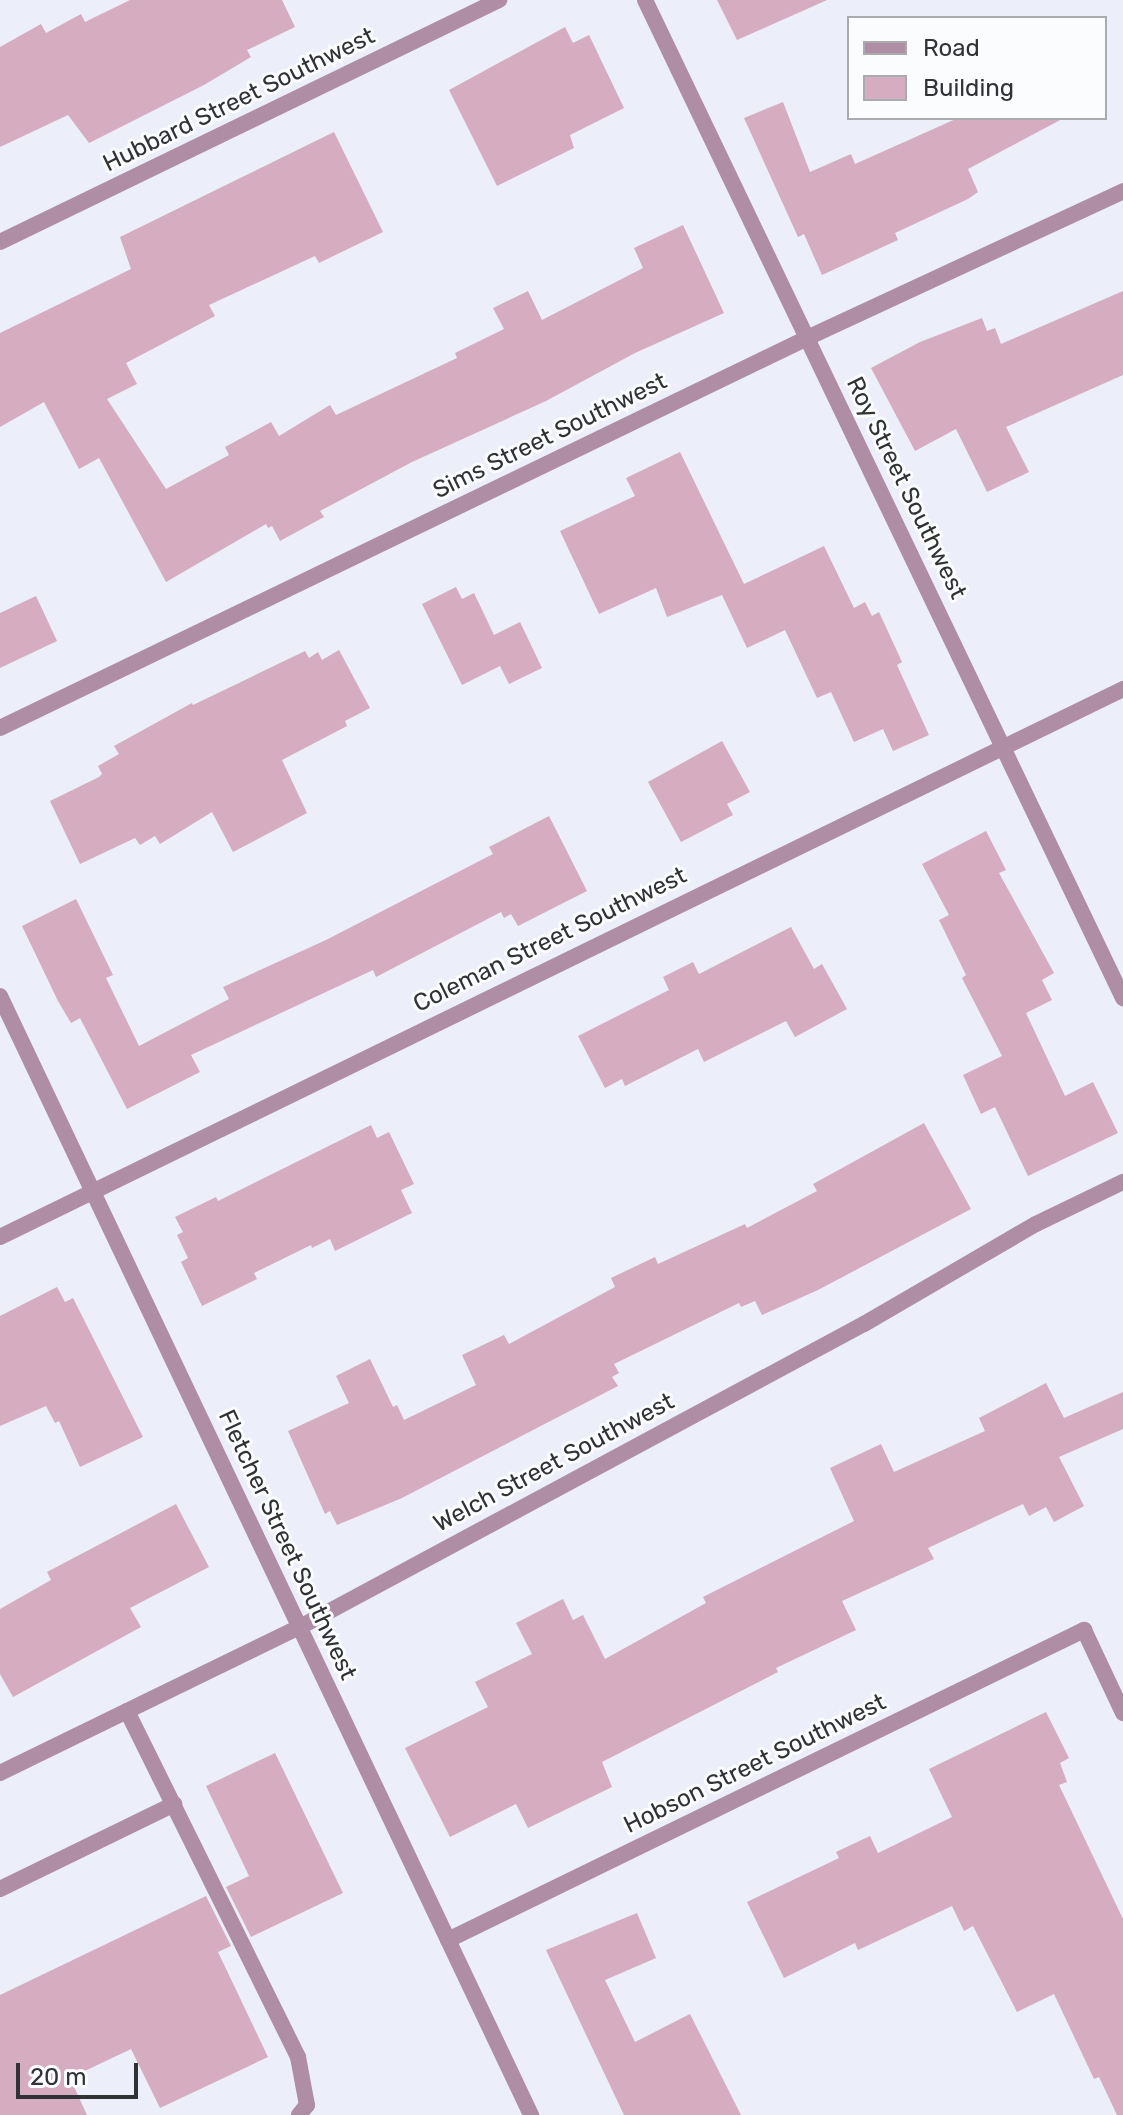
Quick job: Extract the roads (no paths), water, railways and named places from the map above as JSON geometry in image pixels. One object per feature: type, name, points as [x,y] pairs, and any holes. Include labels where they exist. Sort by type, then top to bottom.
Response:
[{"type":"street","name":"Hubbard Street Southwest","points":[[0,242],[499,0]]},
{"type":"street","name":"Roy Street Southwest","points":[[645,0],[1123,998]]},
{"type":"street","name":"Sims Street Southwest","points":[[0,728],[807,338],[1123,191]]},
{"type":"street","name":"Coleman Street Southwest","points":[[0,1237],[1002,745],[1123,689]]},
{"type":"street","name":"Fletcher Street Southwest","points":[[0,996],[531,2115]]},
{"type":"street","name":"Welch Street Southwest","points":[[0,1773],[300,1627],[864,1324],[1036,1224],[1123,1182]]},
{"type":"street","name":"Hobson Street Southwest","points":[[448,1940],[1084,1630],[1123,1713]]},
{"type":"street","points":[[127,1711],[298,2057],[307,2105],[299,2115]]},
{"type":"street","points":[[0,1889],[174,1804]]}]
